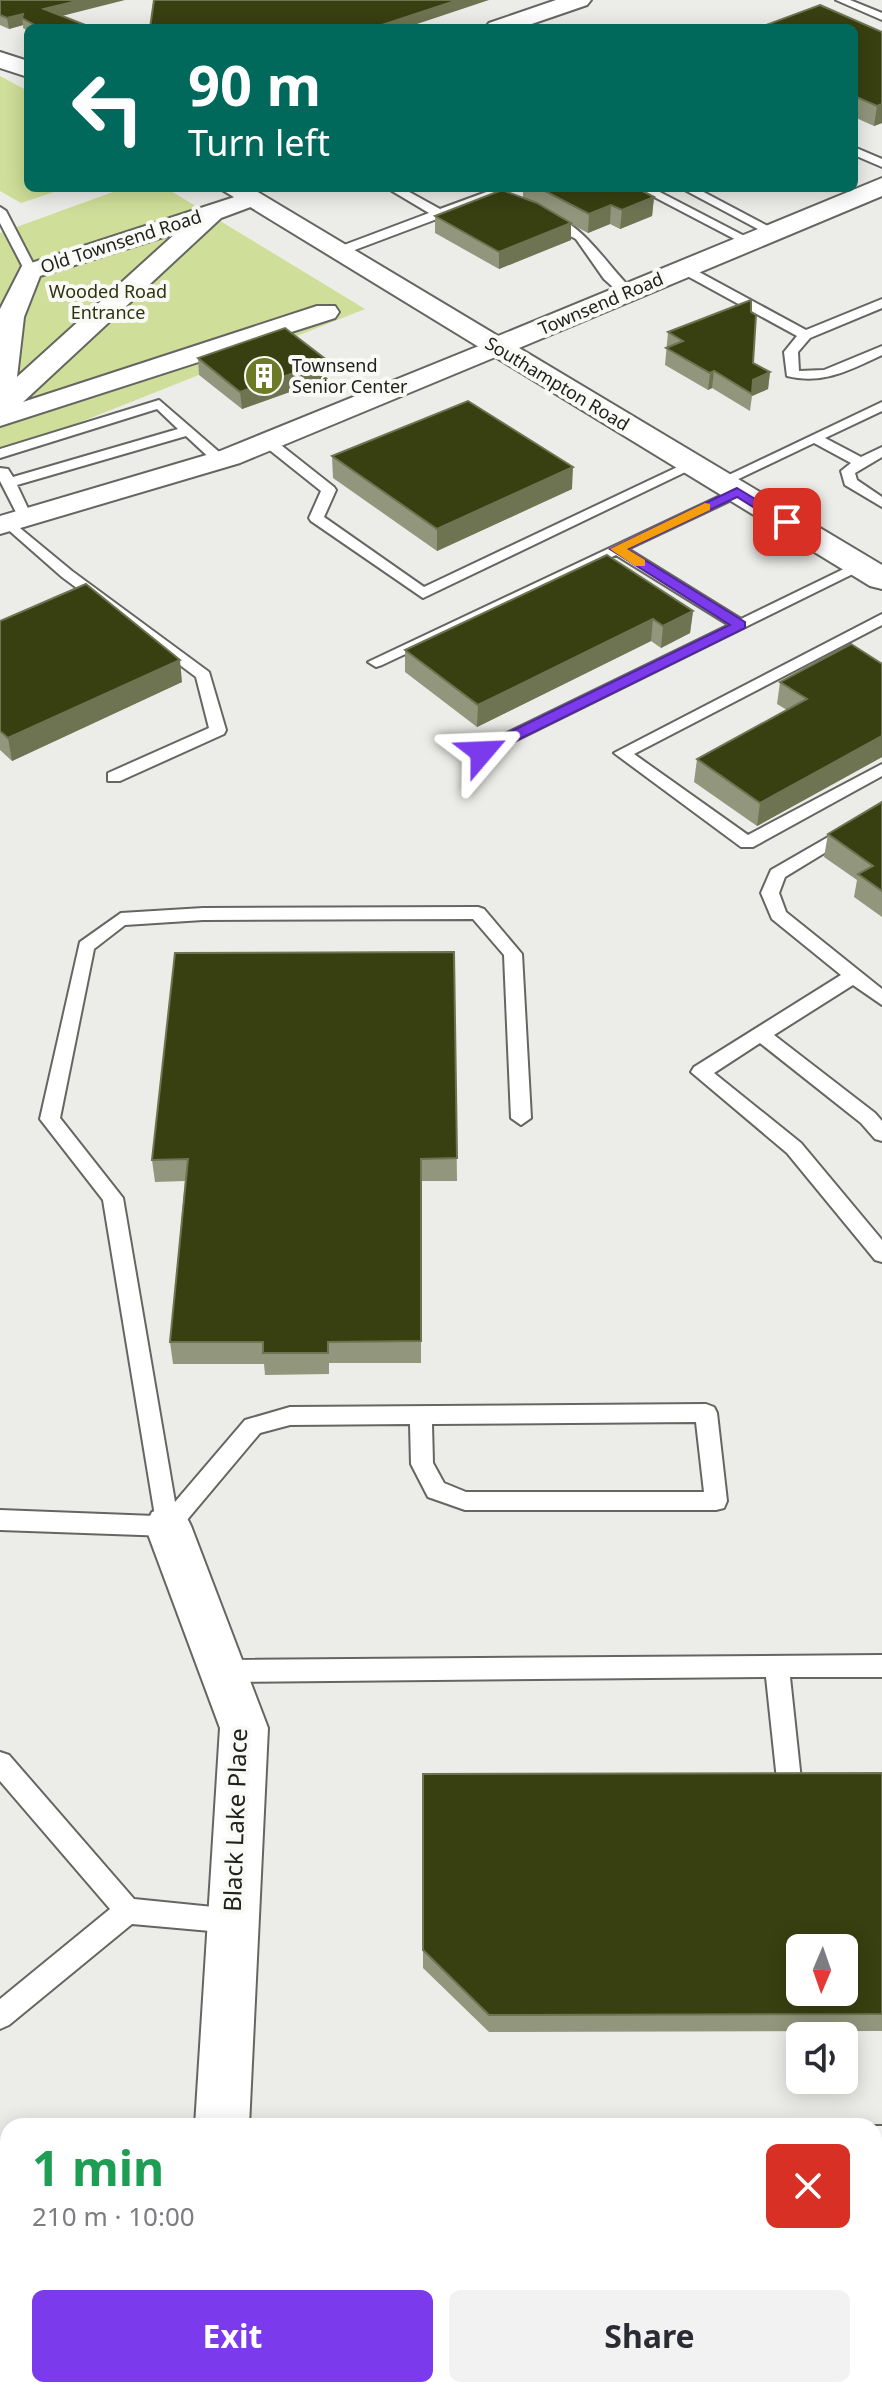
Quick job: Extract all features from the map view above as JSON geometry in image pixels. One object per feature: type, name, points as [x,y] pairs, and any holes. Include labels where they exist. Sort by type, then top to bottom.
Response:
[{"type":"street","points":[[509,24],[579,0]]},
{"type":"street","points":[[0,59],[24,68]]},
{"type":"street","name":"Townsend Road","points":[[12,522],[220,460],[882,186]]},
{"type":"street","name":"Old Townsend Road","points":[[2,413],[212,213],[241,194]]},
{"type":"street","name":"Southampton Road","points":[[241,194],[871,573]]},
{"type":"street","name":"Old Townsend Road","points":[[2,413],[14,301],[31,271],[212,213]]},
{"type":"street","points":[[2,413],[326,312]]},
{"type":"street","name":"Black Lake Place","points":[[168,1526],[244,1728],[222,2118]]},
{"type":"lane","points":[[841,0],[882,17]]},
{"type":"lane","points":[[858,153],[882,163]]},
{"type":"lane","points":[[400,192],[439,214]]},
{"type":"lane","points":[[483,192],[504,196],[517,203]]},
{"type":"lane","points":[[653,192],[761,237]]},
{"type":"lane","points":[[693,192],[761,237]]},
{"type":"lane","points":[[340,251],[489,195]]},
{"type":"lane","points":[[530,210],[580,236],[609,276],[628,293]]},
{"type":"lane","name":"Old Townsend Road","points":[[0,211],[31,271]]},
{"type":"lane","points":[[684,269],[805,335]]},
{"type":"lane","points":[[882,303],[805,335],[791,352],[792,373],[803,378],[826,375],[882,350]]},
{"type":"lane","points":[[0,454],[159,404],[220,460]]},
{"type":"lane","points":[[376,662],[617,549],[815,438],[882,406]]},
{"type":"lane","points":[[9,483],[188,431]]},
{"type":"lane","points":[[815,438],[859,462]]},
{"type":"lane","points":[[267,441],[329,490],[316,518],[423,593],[693,465]]},
{"type":"lane","points":[[882,451],[848,471],[850,482],[882,503]]},
{"type":"lane","points":[[0,465],[9,483],[12,522],[84,594],[203,675],[218,730],[114,777]]},
{"type":"lane","points":[[617,549],[740,625]]},
{"type":"lane","points":[[482,752],[740,625],[871,573]]},
{"type":"lane","points":[[882,619],[622,753],[747,843],[882,769]]},
{"type":"lane","points":[[882,811],[777,874],[770,893],[778,915],[882,999]]},
{"type":"lane","points":[[168,1526],[113,1198],[50,1119],[86,946],[121,919],[203,914],[478,913],[513,954],[521,1118]]},
{"type":"lane","points":[[853,976],[701,1072],[794,1148],[882,1254]]},
{"type":"lane","points":[[761,1034],[868,1118],[882,1134]]},
{"type":"lane","points":[[168,1526],[253,1426],[290,1416],[421,1415],[706,1413],[716,1501],[465,1501],[436,1490],[422,1464],[421,1415]]},
{"type":"lane","points":[[0,1520],[168,1526]]},
{"type":"lane","points":[[222,1671],[882,1666]]},
{"type":"lane","points":[[777,1667],[789,1780]]},
{"type":"lane","points":[[0,1763],[128,1911],[233,1921]]},
{"type":"lane","points":[[0,2016],[128,1911]]},
{"type":"green space","points":[[0,76],[24,89],[24,192],[54,192],[21,203],[0,191]]},
{"type":"green space","name":"Wooded Road Entrance","points":[[113,192],[173,192],[365,309],[0,454],[0,233]]},
{"type":"building","points":[[0,0],[81,0],[44,9],[83,24],[33,24],[22,18],[23,14],[7,18],[0,15]]},
{"type":"building","points":[[154,0],[458,0],[385,24],[151,24]]},
{"type":"building","points":[[820,5],[882,32],[882,104],[877,106],[858,98],[858,24],[769,24]]},
{"type":"building","points":[[497,192],[507,192],[537,203],[571,223],[499,252],[435,216]]},
{"type":"building","points":[[547,192],[645,192],[654,197],[622,210],[611,205],[589,214]]},
{"type":"building","points":[[751,300],[751,312],[756,315],[753,363],[770,372],[753,380],[752,394],[666,348],[683,341],[668,332]]},
{"type":"building","points":[[285,328],[328,361],[240,392],[198,358]]},
{"type":"building","points":[[468,401],[573,467],[437,529],[332,456]]},
{"type":"building","points":[[607,555],[693,611],[663,626],[653,619],[478,705],[405,650]]},
{"type":"building","points":[[86,584],[180,660],[8,738],[0,731],[0,621]]},
{"type":"building","points":[[851,644],[882,664],[882,736],[760,803],[697,759],[807,699],[780,682]]},
{"type":"building","points":[[882,802],[882,891],[858,874],[873,866],[828,834]]},
{"type":"building","points":[[454,952],[457,1158],[421,1159],[421,1341],[328,1342],[328,1353],[263,1353],[263,1342],[170,1342],[188,1159],[152,1160],[175,953]]},
{"type":"building","points":[[882,1773],[882,2014],[489,2015],[423,1950],[423,1774]]},
{"type":"slow traffic","points":[[640,563],[617,549],[705,507]]},
{"type":"place","name":"Townsend Senior Center","points":[[264,376]]},
{"type":"route","points":[[482,752],[740,625],[617,549],[737,492],[787,522]]}]
